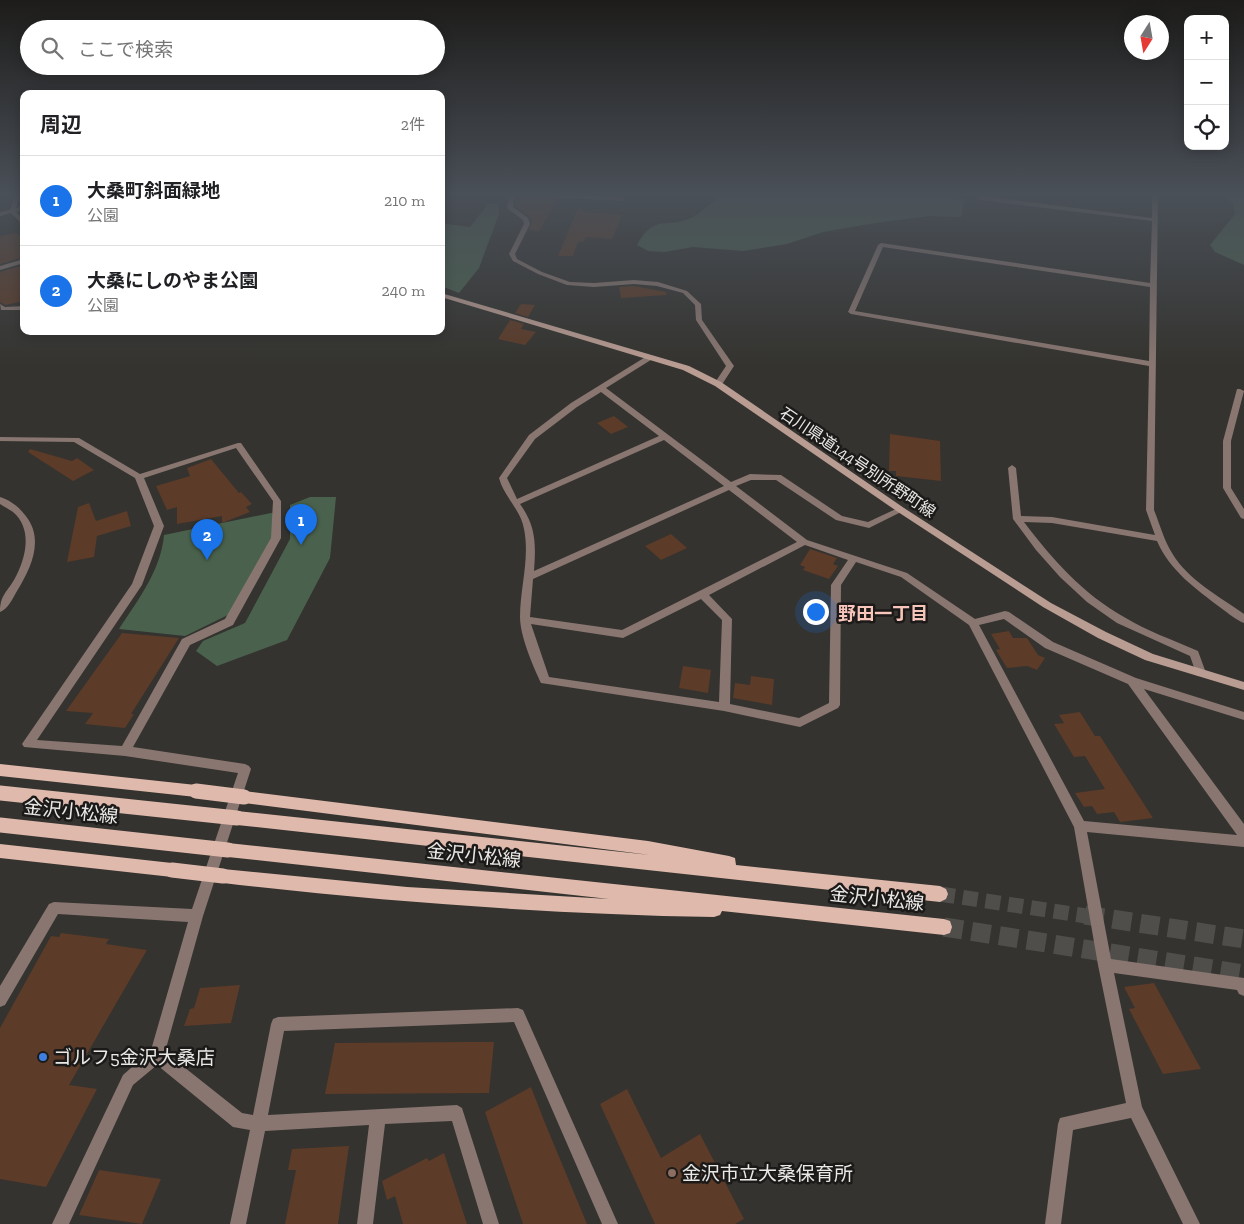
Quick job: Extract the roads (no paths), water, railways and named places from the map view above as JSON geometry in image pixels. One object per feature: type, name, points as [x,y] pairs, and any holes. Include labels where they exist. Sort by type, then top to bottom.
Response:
[{"type":"main road","name":"石川県道144号別所野町線","points":[[445,296],[686,368],[718,384],[901,510],[1047,605],[1102,636],[1149,657],[1244,686]]},
{"type":"main road","points":[[0,770],[196,791],[648,848],[828,880]]},
{"type":"main road","name":"金沢小松線","points":[[0,793],[828,880],[940,894]]},
{"type":"main road","name":"金沢小松線","points":[[0,825],[944,927]]},
{"type":"main road","points":[[0,851],[303,885],[609,908],[791,910]]},
{"type":"street","points":[[513,252],[515,260],[540,273],[569,284],[658,284],[685,292],[698,304],[699,320],[730,366],[718,384]]},
{"type":"street","points":[[878,252],[851,312],[1152,364]]},
{"type":"street","points":[[930,252],[1154,285]]},
{"type":"street","points":[[1154,252],[1150,510],[1160,539],[1174,563],[1204,590],[1244,619]]},
{"type":"street","points":[[0,268],[20,262]]},
{"type":"street","points":[[0,306],[3,309],[20,308]]},
{"type":"street","points":[[650,358],[601,388],[532,437],[503,478],[505,490],[515,502],[529,528],[529,577],[525,620],[545,680],[724,706],[800,723],[834,705],[836,585],[853,559]]},
{"type":"street","points":[[601,388],[804,542],[904,575],[973,623],[1080,826],[1105,965],[1135,1109],[1192,1224]]},
{"type":"street","points":[[1240,391],[1227,442],[1227,488],[1244,516]]},
{"type":"street","points":[[515,502],[665,436]]},
{"type":"street","points":[[0,439],[76,440],[140,477],[159,526],[138,585],[28,744],[125,751],[245,770],[196,916],[156,1054],[128,1080],[60,1224]]},
{"type":"street","points":[[125,751],[186,642],[229,622],[276,538],[277,502],[238,445],[140,477]]},
{"type":"street","points":[[1012,468],[1017,519],[1037,546],[1082,593],[1120,620],[1194,654],[1201,673]]},
{"type":"street","points":[[529,577],[750,477],[778,477],[839,518],[869,525],[901,510]]},
{"type":"street","points":[[0,500],[10,505],[23,517],[32,536],[29,562],[0,608]]},
{"type":"street","points":[[1017,519],[1052,520],[1160,539]]},
{"type":"street","points":[[525,620],[623,634],[804,542]]},
{"type":"street","points":[[702,594],[727,619],[724,706]]},
{"type":"street","points":[[973,623],[1005,616],[1049,645],[1132,681],[1244,716]]},
{"type":"street","points":[[1132,681],[1244,834]]},
{"type":"street","points":[[1080,826],[1244,841]]},
{"type":"street","points":[[0,1000],[54,908],[196,916]]},
{"type":"street","points":[[1105,965],[1243,986]]},
{"type":"street","points":[[238,1224],[278,1024],[518,1015],[610,1224]]},
{"type":"street","points":[[156,1054],[239,1121],[259,1123],[457,1113],[491,1224]]},
{"type":"street","points":[[1053,1224],[1066,1124],[1135,1109]]},
{"type":"street","points":[[365,1224],[378,1117]]},
{"type":"tunnel","points":[[940,894],[1093,917]]},
{"type":"tunnel","points":[[1085,915],[1244,939]]},
{"type":"tunnel","points":[[944,927],[1244,974]]},
{"type":"place","name":"大桑町斜面緑地","points":[[301,545]]},
{"type":"place","name":"大桑にしのやま公園","points":[[207,560]]},
{"type":"place","name":"ゴルフ5金沢大桑店","points":[[43,1057]]},
{"type":"place","name":"金沢市立大桑保育所","points":[[672,1173]]},
{"type":"district","name":"野田一丁目","points":[[883,614]]}]
